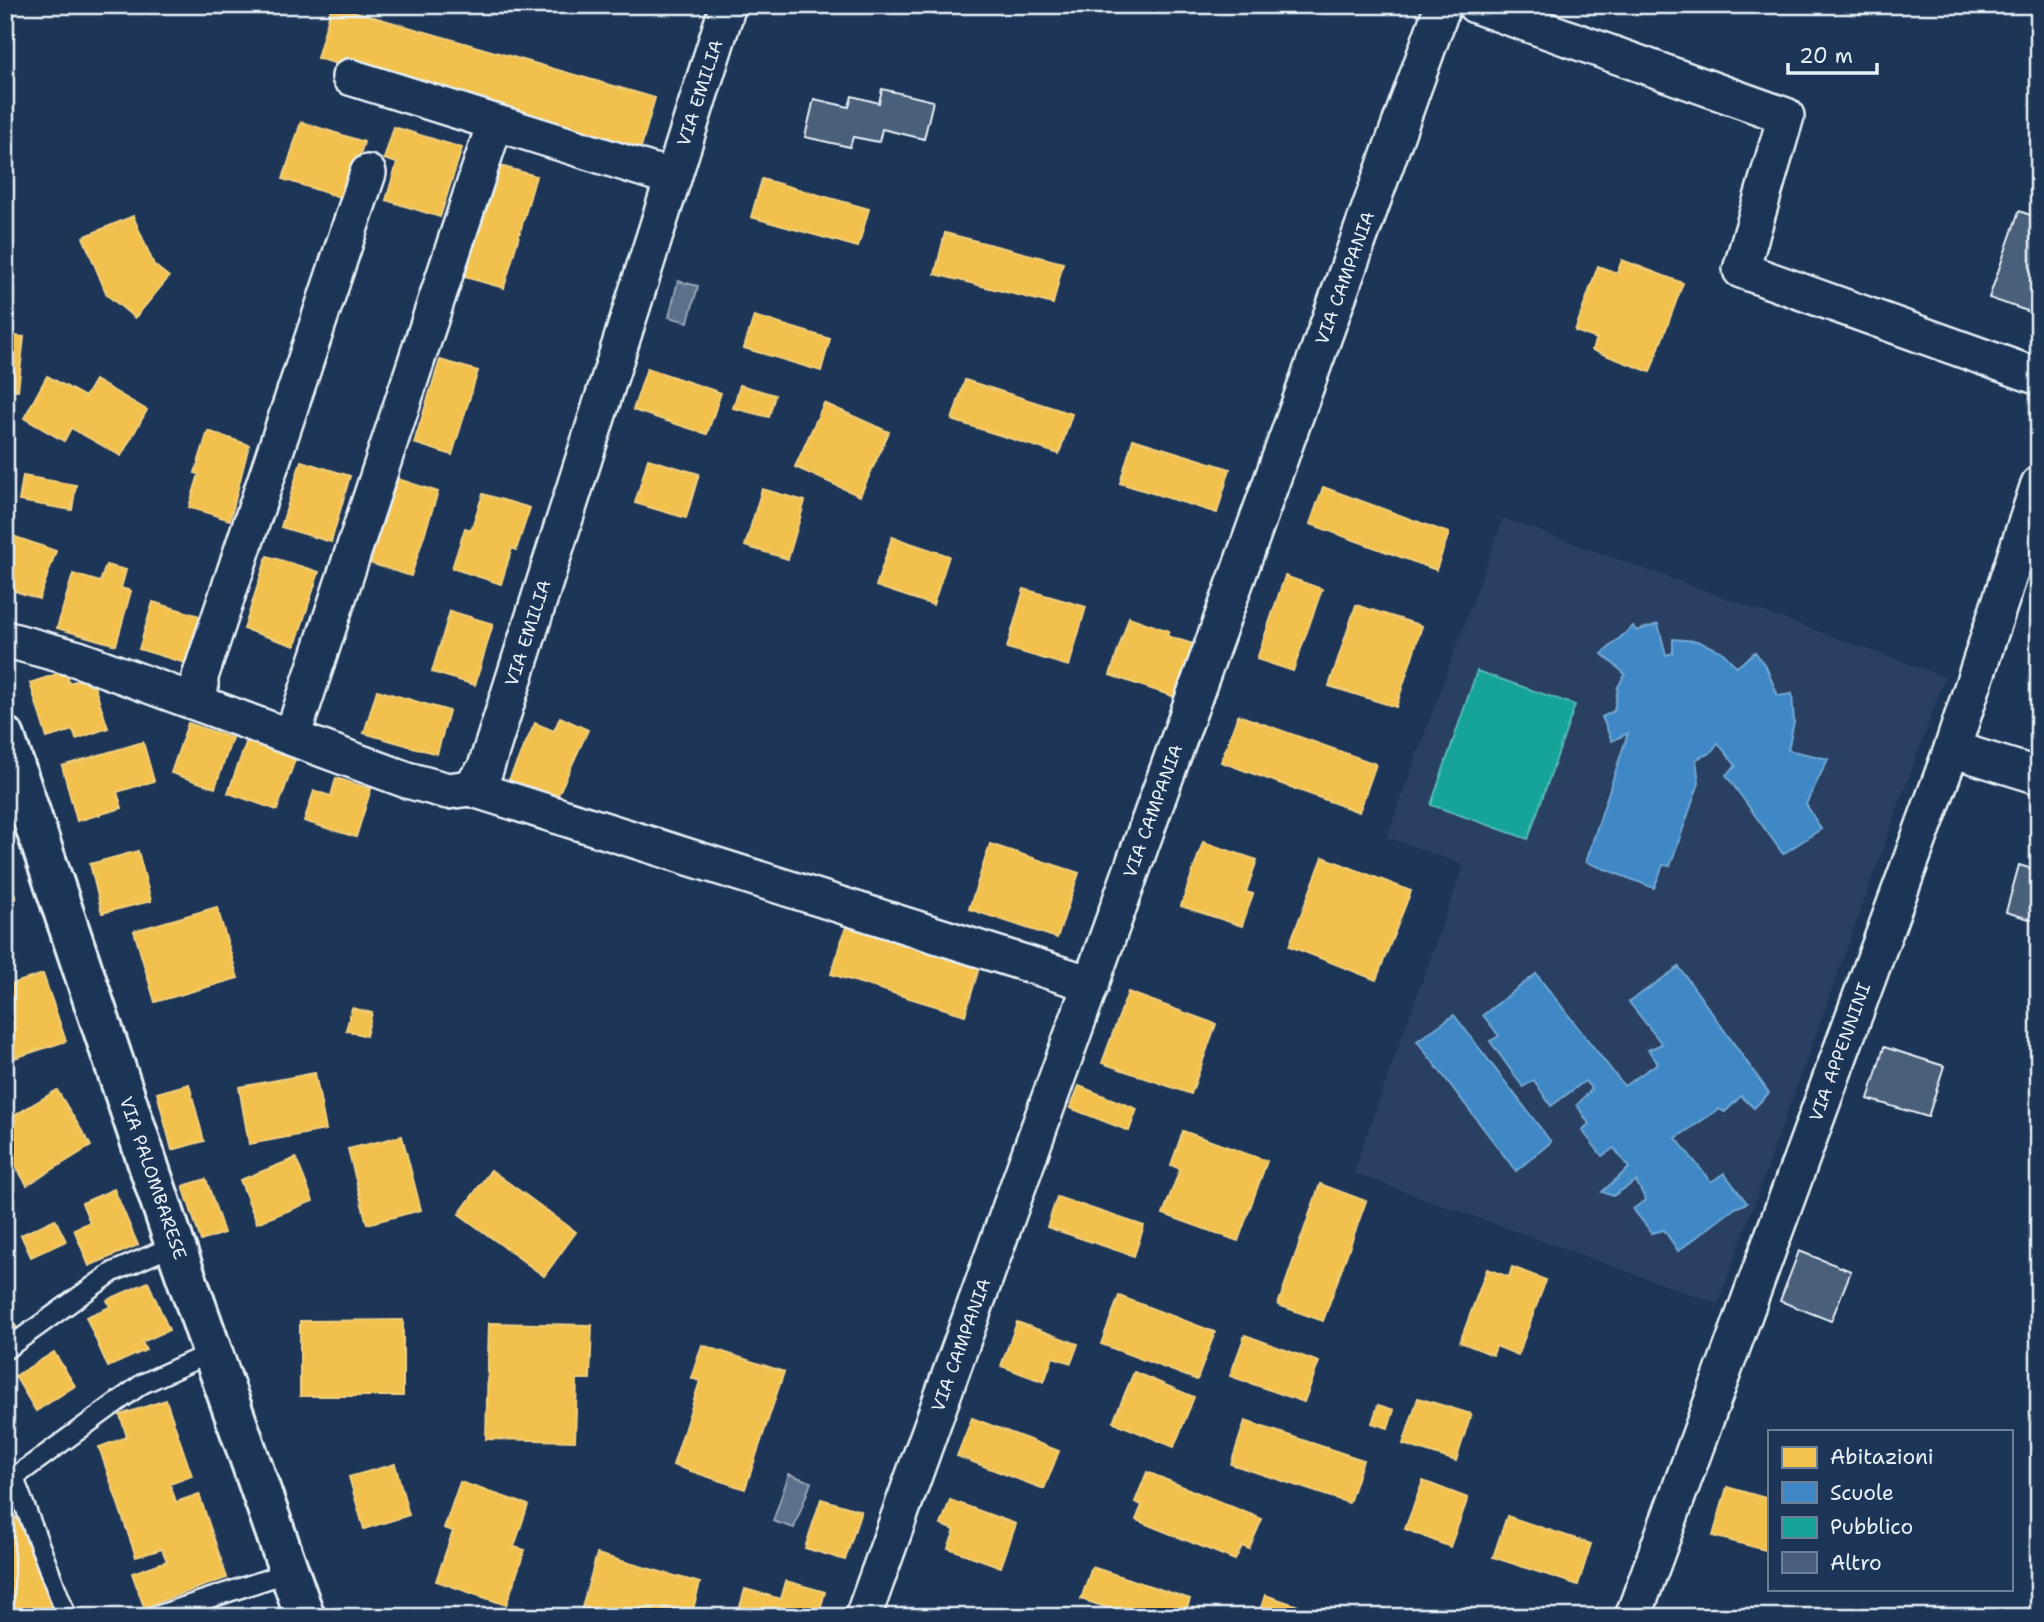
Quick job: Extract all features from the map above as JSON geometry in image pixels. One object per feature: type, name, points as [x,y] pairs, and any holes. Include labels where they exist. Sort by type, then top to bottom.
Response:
[{"type":"main road","name":"VIA PALOMBARESE","points":[[5,737],[175,1245],[305,1617]]},
{"type":"street","name":"VIA EMILIA","points":[[470,788],[485,770],[728,5]]},
{"type":"street","name":"VIA CAMPANIA","points":[[863,1617],[1443,5]]},
{"type":"street","points":[[1475,5],[1786,116],[1741,270],[2039,377]]},
{"type":"street","points":[[350,78],[673,178]]},
{"type":"street","points":[[292,737],[495,123]]},
{"type":"street","points":[[200,703],[200,677],[368,173]]},
{"type":"street","name":"VIA APPENNINI","points":[[1633,1617],[1952,749],[2039,484]]},
{"type":"street","points":[[5,639],[78,659],[428,787],[460,792],[470,788],[1091,984]]},
{"type":"street","points":[[1952,749],[2039,776]]},
{"type":"lane","points":[[5,1350],[113,1272],[175,1245]]},
{"type":"lane","points":[[67,1617],[9,1481],[142,1384],[212,1352]]},
{"type":"lane","points":[[153,1617],[289,1572]]},
{"type":"shaded area","points":[[678,281],[698,286],[688,322],[669,317]]},
{"type":"shaded area","points":[[1503,518],[1945,677],[1718,1304],[1353,1173],[1464,865],[1387,837]]},
{"type":"shaded area","points":[[789,1474],[811,1482],[794,1528],[773,1521]]},
{"type":"building: Abitazioni","points":[[332,5],[655,98],[640,151],[317,58]]},
{"type":"building: Abitazioni","points":[[301,122],[364,142],[346,199],[283,179]]},
{"type":"building: Abitazioni","points":[[394,127],[462,148],[440,217],[386,200],[397,163],[384,159]]},
{"type":"building: Abitazioni","points":[[497,165],[536,176],[504,288],[465,277]]},
{"type":"building: Abitazioni","points":[[762,179],[869,209],[858,247],[751,217]]},
{"type":"building: Abitazioni","points":[[133,216],[154,265],[169,277],[135,318],[107,295],[83,237]]},
{"type":"building: Abitazioni","points":[[945,233],[1063,263],[1053,304],[935,274]]},
{"type":"building: Abitazioni","points":[[1622,260],[1683,283],[1650,372],[1592,350],[1597,339],[1575,331],[1598,266],[1617,273]]},
{"type":"building: Abitazioni","points":[[754,316],[830,339],[821,371],[744,348]]},
{"type":"building: Abitazioni","points":[[5,335],[24,337],[18,390],[5,388]]},
{"type":"building: Abitazioni","points":[[440,360],[478,371],[452,455],[414,443]]},
{"type":"building: Abitazioni","points":[[647,368],[721,393],[707,434],[633,410]]},
{"type":"building: Abitazioni","points":[[47,376],[85,397],[95,380],[147,410],[121,456],[71,428],[64,441],[24,418]]},
{"type":"building: Abitazioni","points":[[965,380],[1072,414],[1059,454],[952,420]]},
{"type":"building: Abitazioni","points":[[740,385],[775,395],[769,417],[733,408]]},
{"type":"building: Abitazioni","points":[[824,403],[889,432],[860,496],[795,467]]},
{"type":"building: Abitazioni","points":[[208,431],[249,445],[230,520],[189,507],[199,474],[195,473]]},
{"type":"building: Abitazioni","points":[[1133,439],[1230,469],[1217,513],[1120,483]]},
{"type":"building: Abitazioni","points":[[648,459],[699,474],[686,518],[635,503]]},
{"type":"building: Abitazioni","points":[[301,461],[350,476],[331,542],[281,527]]},
{"type":"building: Abitazioni","points":[[23,476],[76,485],[72,510],[19,501]]},
{"type":"building: Abitazioni","points":[[395,478],[438,492],[411,576],[367,562]]},
{"type":"building: Abitazioni","points":[[1323,487],[1449,533],[1436,570],[1310,524]]},
{"type":"building: Abitazioni","points":[[762,489],[805,501],[788,559],[745,546]]},
{"type":"building: Abitazioni","points":[[483,494],[530,508],[516,550],[512,548],[501,584],[452,568],[465,528],[471,530]]},
{"type":"building: Abitazioni","points":[[10,535],[56,551],[39,599],[6,588],[11,574],[5,572],[5,550]]},
{"type":"building: Abitazioni","points":[[892,537],[949,556],[933,605],[876,586]]},
{"type":"building: Abitazioni","points":[[267,556],[319,572],[295,646],[244,629]]},
{"type":"building: Abitazioni","points":[[106,565],[126,570],[121,588],[131,591],[116,645],[57,628],[73,574],[100,582]]},
{"type":"building: Abitazioni","points":[[1285,576],[1322,589],[1293,671],[1257,659]]},
{"type":"building: Abitazioni","points":[[1024,589],[1086,607],[1069,666],[1007,648]]},
{"type":"building: Abitazioni","points":[[153,602],[206,618],[192,665],[139,649]]},
{"type":"building: Abitazioni","points":[[1356,605],[1422,626],[1396,707],[1329,686]]},
{"type":"building: Abitazioni","points":[[450,611],[493,624],[475,685],[432,672]]},
{"type":"building: Abitazioni","points":[[1129,617],[1169,631],[1167,636],[1196,645],[1178,698],[1110,675]]},
{"type":"building: Abitazioni","points":[[66,671],[69,683],[91,676],[108,728],[76,739],[73,730],[47,738],[30,683]]},
{"type":"building: Abitazioni","points":[[377,690],[449,711],[437,754],[364,733]]},
{"type":"building: Abitazioni","points":[[1238,715],[1376,764],[1359,812],[1221,762]]},
{"type":"building: Abitazioni","points":[[560,717],[588,730],[553,806],[507,784],[535,723],[554,731]]},
{"type":"building: Abitazioni","points":[[188,723],[232,738],[215,788],[171,773]]},
{"type":"building: Abitazioni","points":[[247,740],[296,757],[277,810],[228,793]]},
{"type":"building: Abitazioni","points":[[143,742],[154,781],[117,792],[122,808],[77,821],[62,766]]},
{"type":"building: Abitazioni","points":[[336,778],[371,789],[356,837],[304,821],[314,791],[331,796]]},
{"type":"building: Abitazioni","points":[[1203,842],[1257,860],[1246,892],[1253,894],[1242,926],[1181,906]]},
{"type":"building: Abitazioni","points":[[990,844],[1079,873],[1057,938],[969,909]]},
{"type":"building: Abitazioni","points":[[138,851],[151,901],[102,913],[90,864]]},
{"type":"building: Abitazioni","points":[[1323,857],[1411,891],[1376,980],[1289,946]]},
{"type":"building: Abitazioni","points":[[5,865],[16,899],[5,903]]},
{"type":"building: Abitazioni","points":[[217,907],[238,978],[155,1002],[134,931]]},
{"type":"building: Abitazioni","points":[[849,917],[982,958],[965,1015],[831,974]]},
{"type":"building: Abitazioni","points":[[43,974],[66,1041],[5,1061],[5,986]]},
{"type":"building: Abitazioni","points":[[1128,992],[1216,1024],[1191,1094],[1102,1063]]},
{"type":"building: Abitazioni","points":[[352,1008],[372,1013],[366,1036],[346,1030]]},
{"type":"building: Abitazioni","points":[[315,1073],[326,1130],[249,1144],[239,1087]]},
{"type":"building: Abitazioni","points":[[189,1084],[204,1141],[172,1150],[157,1093]]},
{"type":"building: Abitazioni","points":[[1079,1086],[1137,1109],[1129,1131],[1070,1108]]},
{"type":"building: Abitazioni","points":[[57,1090],[91,1146],[27,1185],[5,1148],[5,1121]]},
{"type":"building: Abitazioni","points":[[1183,1131],[1267,1161],[1238,1241],[1163,1214],[1180,1169],[1171,1165]]},
{"type":"building: Abitazioni","points":[[402,1136],[421,1210],[367,1224],[348,1149]]},
{"type":"building: Abitazioni","points":[[296,1158],[313,1201],[257,1223],[240,1180]]},
{"type":"building: Abitazioni","points":[[491,1170],[576,1232],[544,1276],[459,1214]]},
{"type":"building: Abitazioni","points":[[206,1179],[224,1233],[201,1241],[183,1186]]},
{"type":"building: Abitazioni","points":[[1320,1184],[1366,1201],[1323,1321],[1278,1305]]},
{"type":"building: Abitazioni","points":[[114,1189],[138,1245],[89,1266],[74,1229],[90,1222],[82,1203]]},
{"type":"building: Abitazioni","points":[[1057,1197],[1144,1226],[1134,1256],[1047,1227]]},
{"type":"building: Abitazioni","points":[[55,1219],[66,1241],[31,1257],[21,1235]]},
{"type":"building: Abitazioni","points":[[1512,1267],[1546,1280],[1518,1355],[1496,1346],[1493,1355],[1460,1342],[1487,1269],[1509,1277]]},
{"type":"building: Abitazioni","points":[[148,1282],[169,1330],[142,1342],[146,1350],[108,1367],[86,1317],[110,1307],[107,1300]]},
{"type":"building: Abitazioni","points":[[1119,1296],[1215,1332],[1197,1380],[1101,1344]]},
{"type":"building: Abitazioni","points":[[5,1313],[18,1329],[5,1339]]},
{"type":"building: Abitazioni","points":[[403,1320],[403,1396],[300,1396],[300,1321]]},
{"type":"building: Abitazioni","points":[[1017,1322],[1078,1344],[1071,1363],[1053,1357],[1044,1382],[1001,1366]]},
{"type":"building: Abitazioni","points":[[489,1323],[592,1325],[590,1379],[577,1379],[575,1441],[486,1439]]},
{"type":"building: Abitazioni","points":[[1245,1335],[1319,1362],[1304,1402],[1230,1376]]},
{"type":"building: Abitazioni","points":[[702,1345],[784,1372],[745,1489],[673,1465],[700,1381],[691,1378]]},
{"type":"building: Abitazioni","points":[[54,1352],[75,1386],[36,1411],[15,1376]]},
{"type":"building: Abitazioni","points":[[1134,1372],[1194,1397],[1174,1447],[1113,1422]]},
{"type":"building: Abitazioni","points":[[1418,1398],[1471,1414],[1456,1461],[1403,1444]]},
{"type":"building: Abitazioni","points":[[166,1400],[192,1476],[170,1484],[176,1502],[199,1494],[227,1578],[144,1607],[132,1573],[167,1561],[162,1549],[136,1557],[99,1447],[127,1437],[120,1415]]},
{"type":"building: Abitazioni","points":[[1378,1405],[1394,1410],[1388,1428],[1372,1423]]},
{"type":"building: Abitazioni","points":[[972,1418],[1059,1451],[1044,1489],[957,1456]]},
{"type":"building: Abitazioni","points":[[1245,1421],[1363,1460],[1349,1503],[1231,1464]]},
{"type":"building: Abitazioni","points":[[395,1464],[409,1515],[364,1529],[349,1477]]},
{"type":"building: Abitazioni","points":[[1147,1472],[1262,1519],[1249,1549],[1242,1546],[1235,1560],[1136,1520],[1142,1505],[1135,1502]]},
{"type":"building: Abitazioni","points":[[1423,1481],[1468,1498],[1450,1547],[1405,1529]]},
{"type":"building: Abitazioni","points":[[460,1482],[528,1505],[514,1547],[525,1550],[506,1605],[436,1581],[453,1531],[444,1528]]},
{"type":"building: Abitazioni","points":[[1727,1487],[1768,1499],[1768,1551],[1713,1536]]},
{"type":"building: Abitazioni","points":[[821,1499],[861,1511],[845,1560],[805,1548]]},
{"type":"building: Abitazioni","points":[[950,1500],[1016,1524],[1001,1567],[948,1548],[955,1530],[941,1525]]},
{"type":"building: Abitazioni","points":[[1507,1516],[1591,1544],[1578,1585],[1493,1557]]},
{"type":"building: Abitazioni","points":[[16,1517],[48,1581],[43,1584],[59,1617],[5,1617],[5,1522]]},
{"type":"building: Abitazioni","points":[[597,1554],[700,1583],[691,1617],[603,1617],[581,1611]]},
{"type":"building: Abitazioni","points":[[1092,1567],[1190,1599],[1184,1617],[1136,1617],[1081,1599]]},
{"type":"building: Abitazioni","points":[[786,1581],[825,1592],[818,1617],[737,1617],[745,1589],[781,1599]]},
{"type":"building: Abitazioni","points":[[1265,1595],[1317,1612],[1315,1617],[1258,1617]]},
{"type":"building: Scuole","points":[[1658,624],[1666,655],[1673,653],[1673,639],[1697,641],[1721,651],[1737,667],[1755,652],[1766,667],[1778,696],[1792,694],[1794,722],[1788,750],[1828,759],[1806,804],[1821,829],[1783,854],[1726,775],[1736,766],[1718,743],[1710,753],[1696,759],[1699,783],[1670,866],[1663,865],[1654,888],[1586,862],[1628,733],[1612,741],[1602,717],[1614,711],[1618,687],[1625,674],[1602,654],[1633,626],[1636,631]]},
{"type":"building: Scuole","points":[[1679,967],[1769,1093],[1754,1108],[1741,1096],[1725,1112],[1719,1109],[1676,1138],[1711,1182],[1724,1173],[1747,1203],[1735,1208],[1678,1251],[1664,1230],[1652,1233],[1633,1209],[1646,1200],[1636,1181],[1613,1196],[1602,1192],[1629,1168],[1614,1148],[1602,1156],[1582,1130],[1589,1124],[1577,1105],[1592,1089],[1585,1081],[1551,1106],[1534,1080],[1523,1087],[1490,1041],[1499,1036],[1483,1015],[1536,974],[1624,1086],[1658,1063],[1648,1050],[1662,1044],[1629,1002]]},
{"type":"building: Scuole","points":[[1454,1015],[1551,1142],[1516,1171],[1417,1041]]},
{"type":"building: Pubblico","points":[[1477,671],[1575,705],[1528,839],[1431,805]]},
{"type":"building: Altro","points":[[882,89],[933,101],[924,139],[882,129],[879,142],[853,137],[850,147],[805,137],[814,99],[849,107],[852,96],[879,103]]},
{"type":"building: Altro","points":[[2019,211],[2039,218],[2039,315],[1989,298]]},
{"type":"building: Altro","points":[[2019,865],[2039,871],[2039,922],[2006,912]]},
{"type":"building: Altro","points":[[1884,1047],[1944,1066],[1928,1117],[1868,1099]]},
{"type":"building: Altro","points":[[1799,1251],[1851,1271],[1831,1321],[1780,1301]]}]
